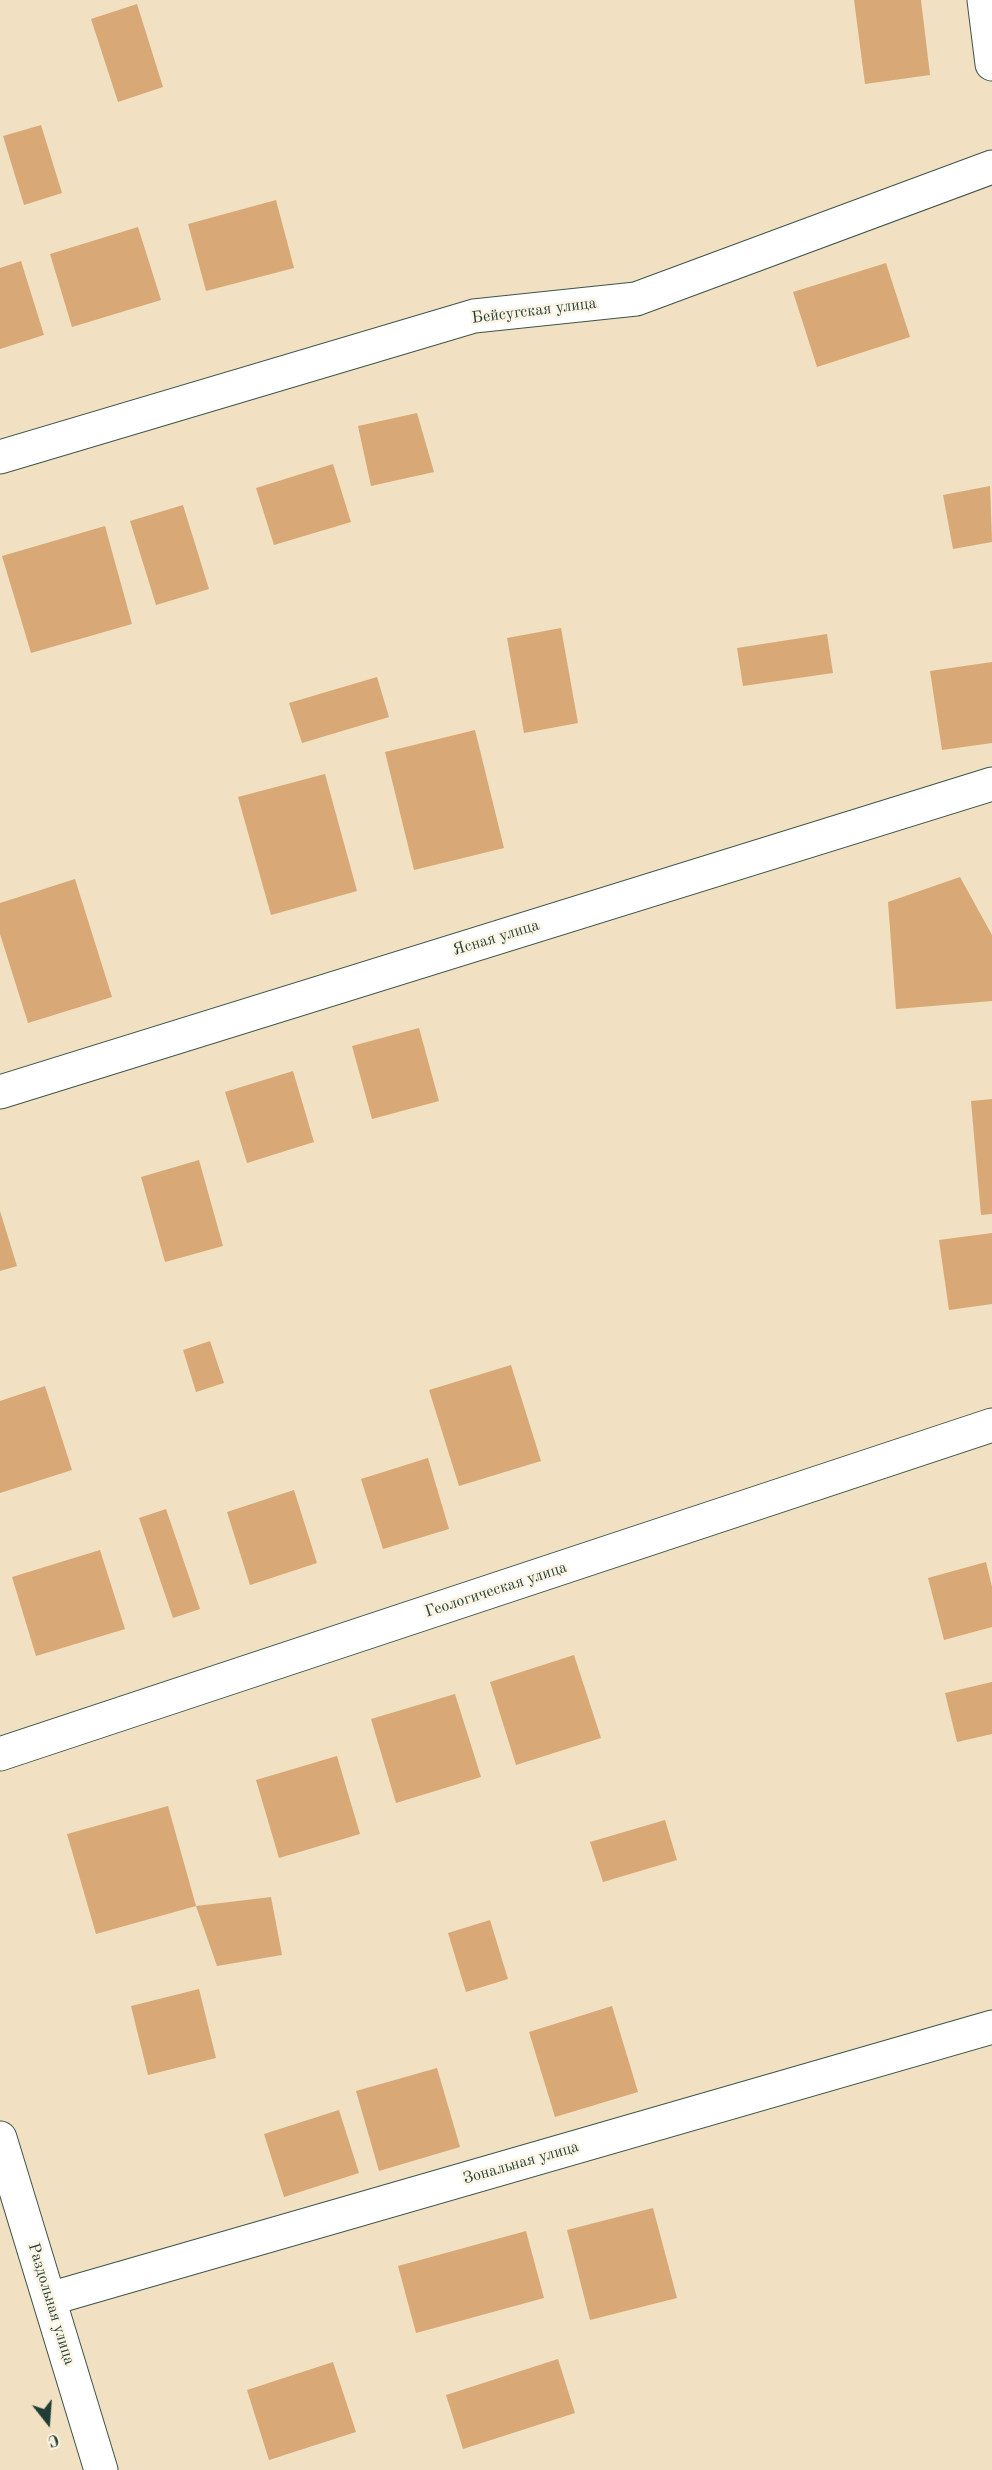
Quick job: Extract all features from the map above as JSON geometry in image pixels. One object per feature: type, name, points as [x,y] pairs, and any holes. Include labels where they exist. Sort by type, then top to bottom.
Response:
[{"type":"street","points":[[984,0],[992,64]]},
{"type":"street","name":"Бейсугская улица","points":[[0,458],[474,316],[636,299],[992,166]]},
{"type":"street","name":"Ясная улица","points":[[0,1092],[992,784]]},
{"type":"street","name":"Геологическая улица","points":[[0,1754],[992,1425]]},
{"type":"street","name":"Зональная улица","points":[[49,2299],[992,2026]]},
{"type":"street","name":"Раздольная улица","points":[[0,2138],[102,2470]]},
{"type":"building","points":[[854,0],[921,0],[930,75],[865,84]]},
{"type":"building","points":[[137,4],[163,87],[118,102],[91,19]]},
{"type":"building","points":[[41,125],[62,193],[24,205],[3,136]]},
{"type":"building","points":[[276,200],[294,268],[206,291],[188,224]]},
{"type":"building","points":[[138,227],[161,300],[72,327],[50,254]]},
{"type":"building","points":[[21,261],[44,335],[0,349],[0,268]]},
{"type":"building","points":[[886,263],[910,337],[817,367],[793,292]]},
{"type":"building","points":[[417,413],[434,472],[371,486],[358,426]]},
{"type":"building","points":[[333,464],[351,522],[274,545],[256,488]]},
{"type":"building","points":[[990,486],[992,542],[953,549],[943,495]]},
{"type":"building","points":[[183,505],[209,589],[156,605],[130,521]]},
{"type":"building","points":[[105,526],[132,624],[31,653],[2,556]]},
{"type":"building","points":[[561,628],[578,723],[524,733],[507,638]]},
{"type":"building","points":[[827,634],[833,673],[743,686],[737,648]]},
{"type":"building","points":[[992,662],[992,743],[942,750],[930,671]]},
{"type":"building","points":[[377,677],[389,717],[302,743],[289,703]]},
{"type":"building","points":[[475,730],[504,848],[414,870],[385,752]]},
{"type":"building","points":[[325,774],[357,891],[271,915],[238,797]]},
{"type":"building","points":[[960,877],[992,935],[992,1001],[896,1009],[888,902]]},
{"type":"building","points":[[75,879],[112,997],[28,1023],[0,934],[0,903]]},
{"type":"building","points":[[419,1028],[439,1101],[372,1119],[352,1046]]},
{"type":"building","points":[[293,1071],[314,1142],[247,1163],[225,1092]]},
{"type":"building","points":[[992,1099],[992,1214],[981,1215],[971,1101]]},
{"type":"building","points":[[199,1160],[223,1246],[165,1262],[141,1177]]},
{"type":"building","points":[[0,1211],[17,1266],[0,1271]]},
{"type":"building","points":[[992,1233],[992,1304],[949,1310],[939,1240]]},
{"type":"building","points":[[210,1341],[224,1383],[196,1392],[183,1350]]},
{"type":"building","points":[[511,1365],[541,1461],[459,1486],[429,1390]]},
{"type":"building","points":[[45,1386],[72,1470],[0,1493],[0,1401]]},
{"type":"building","points":[[428,1458],[449,1529],[383,1549],[361,1479]]},
{"type":"building","points":[[294,1490],[317,1563],[250,1585],[227,1512]]},
{"type":"building","points":[[166,1509],[200,1609],[173,1618],[139,1518]]},
{"type":"building","points":[[100,1550],[125,1629],[36,1656],[12,1577]]},
{"type":"building","points":[[986,1562],[992,1587],[992,1627],[944,1640],[928,1578]]},
{"type":"building","points":[[574,1655],[601,1738],[516,1765],[490,1682]]},
{"type":"building","points":[[992,1682],[992,1734],[957,1742],[945,1693]]},
{"type":"building","points":[[455,1694],[481,1777],[396,1803],[371,1719]]},
{"type":"building","points":[[337,1756],[360,1834],[279,1858],[256,1780]]},
{"type":"building","points":[[168,1806],[196,1906],[96,1934],[67,1834]]},
{"type":"building","points":[[665,1820],[677,1860],[603,1882],[590,1842]]},
{"type":"building","points":[[271,1897],[282,1955],[217,1966],[196,1906]]},
{"type":"building","points":[[490,1920],[508,1979],[466,1992],[448,1933]]},
{"type":"building","points":[[199,1989],[216,2058],[148,2075],[131,2006]]},
{"type":"building","points":[[612,2006],[638,2092],[555,2117],[529,2032]]},
{"type":"building","points":[[437,2068],[460,2147],[379,2171],[356,2091]]},
{"type":"building","points":[[339,2110],[359,2173],[284,2197],[264,2134]]},
{"type":"building","points":[[653,2208],[677,2298],[590,2320],[567,2230]]},
{"type":"building","points":[[526,2231],[544,2298],[416,2333],[398,2266]]},
{"type":"building","points":[[558,2359],[575,2413],[463,2449],[446,2395]]},
{"type":"building","points":[[333,2362],[356,2432],[269,2460],[247,2390]]}]
